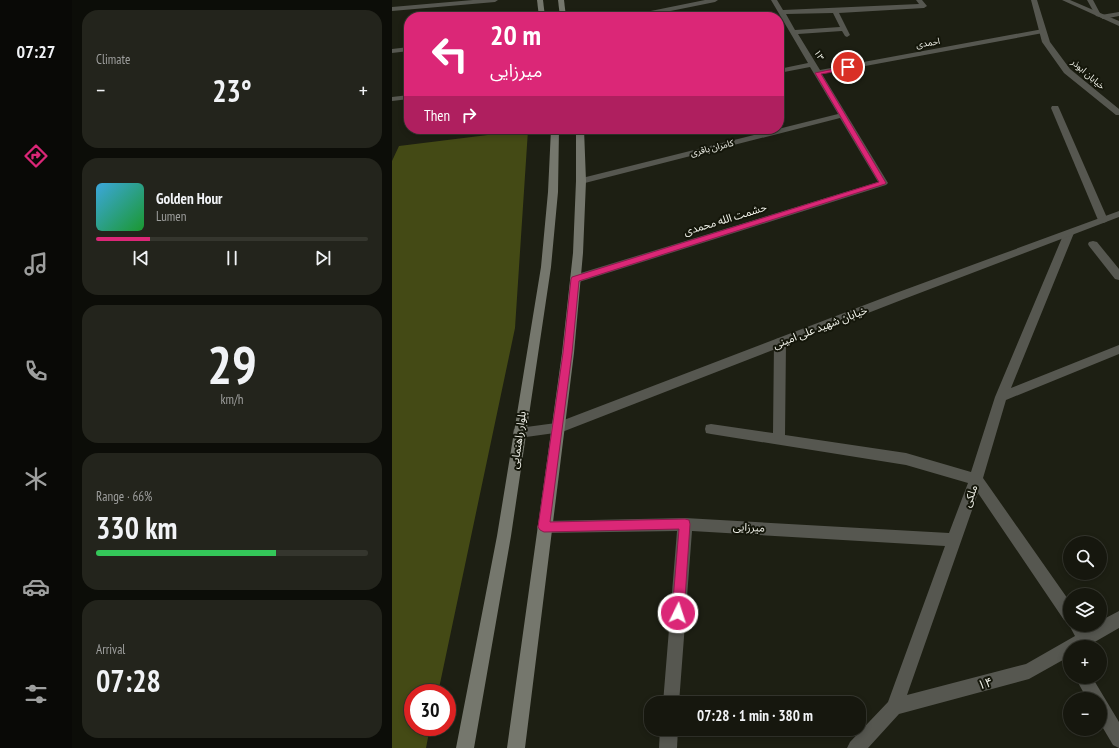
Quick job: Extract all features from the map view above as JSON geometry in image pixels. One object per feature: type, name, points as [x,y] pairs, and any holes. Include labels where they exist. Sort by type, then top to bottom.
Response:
[{"type":"main road","points":[[540,0],[541,12]]},
{"type":"main road","points":[[560,0],[562,12]]},
{"type":"main road","name":"بلوار راهنمایی","points":[[465,748],[504,536],[546,267],[553,192],[555,134]]},
{"type":"main road","points":[[516,748],[568,353],[575,279],[581,181],[580,134]]},
{"type":"street","points":[[392,9],[495,0]]},
{"type":"street","points":[[656,12],[715,0]]},
{"type":"street","name":"۱۳","points":[[774,0],[780,12]]},
{"type":"street","points":[[784,16],[839,9],[924,6],[919,0]]},
{"type":"street","name":"خیابان ابوذر","points":[[1034,0],[1046,42],[1067,71],[1119,113]]},
{"type":"street","points":[[1065,0],[1119,24]]},
{"type":"street","points":[[1090,0],[1101,16]]},
{"type":"street","points":[[794,32],[846,32],[839,9]]},
{"type":"street","points":[[1101,16],[1119,14]]},
{"type":"street","name":"۱۳","points":[[784,19],[794,32],[883,183]]},
{"type":"street","name":"احمدی","points":[[818,73],[1043,31]]},
{"type":"street","points":[[392,51],[404,50]]},
{"type":"street","points":[[784,70],[812,64]]},
{"type":"street","points":[[392,99],[404,98]]},
{"type":"street","points":[[1055,108],[1103,220]]},
{"type":"street","name":"کامران باقری","points":[[784,130],[843,115]]},
{"type":"street","name":"کامران باقری","points":[[581,181],[768,134]]},
{"type":"street","name":"حشمت الله محمدی","points":[[575,279],[883,183]]},
{"type":"street","name":"خیابان شهید علی امینی","points":[[519,433],[557,428],[1119,214]]},
{"type":"street","name":"ملکی","points":[[856,748],[894,707],[976,479],[1001,396],[1069,233]]},
{"type":"street","points":[[1093,244],[1119,276]]},
{"type":"street","points":[[779,439],[780,342]]},
{"type":"street","points":[[1001,396],[1070,370],[1119,349]]},
{"type":"street","points":[[712,429],[906,459],[976,479],[1063,605]]},
{"type":"street","points":[[672,696],[685,524]]},
{"type":"street","name":"میرزایی","points":[[544,527],[685,524],[954,540]]},
{"type":"street","name":"۱۴","points":[[1107,623],[1119,619]]},
{"type":"street","name":"۱۴","points":[[894,707],[1029,671],[1063,652]]},
{"type":"street","points":[[1107,718],[1119,739]]},
{"type":"street","points":[[668,748],[669,736]]},
{"type":"green space","points":[[496,134],[528,134],[515,328],[440,684],[404,684],[404,736],[428,736],[426,748],[392,748],[392,161],[399,146]]},
{"type":"route","points":[[678,613],[685,524],[544,527],[568,353],[575,279],[883,183],[818,73],[848,67]]}]
